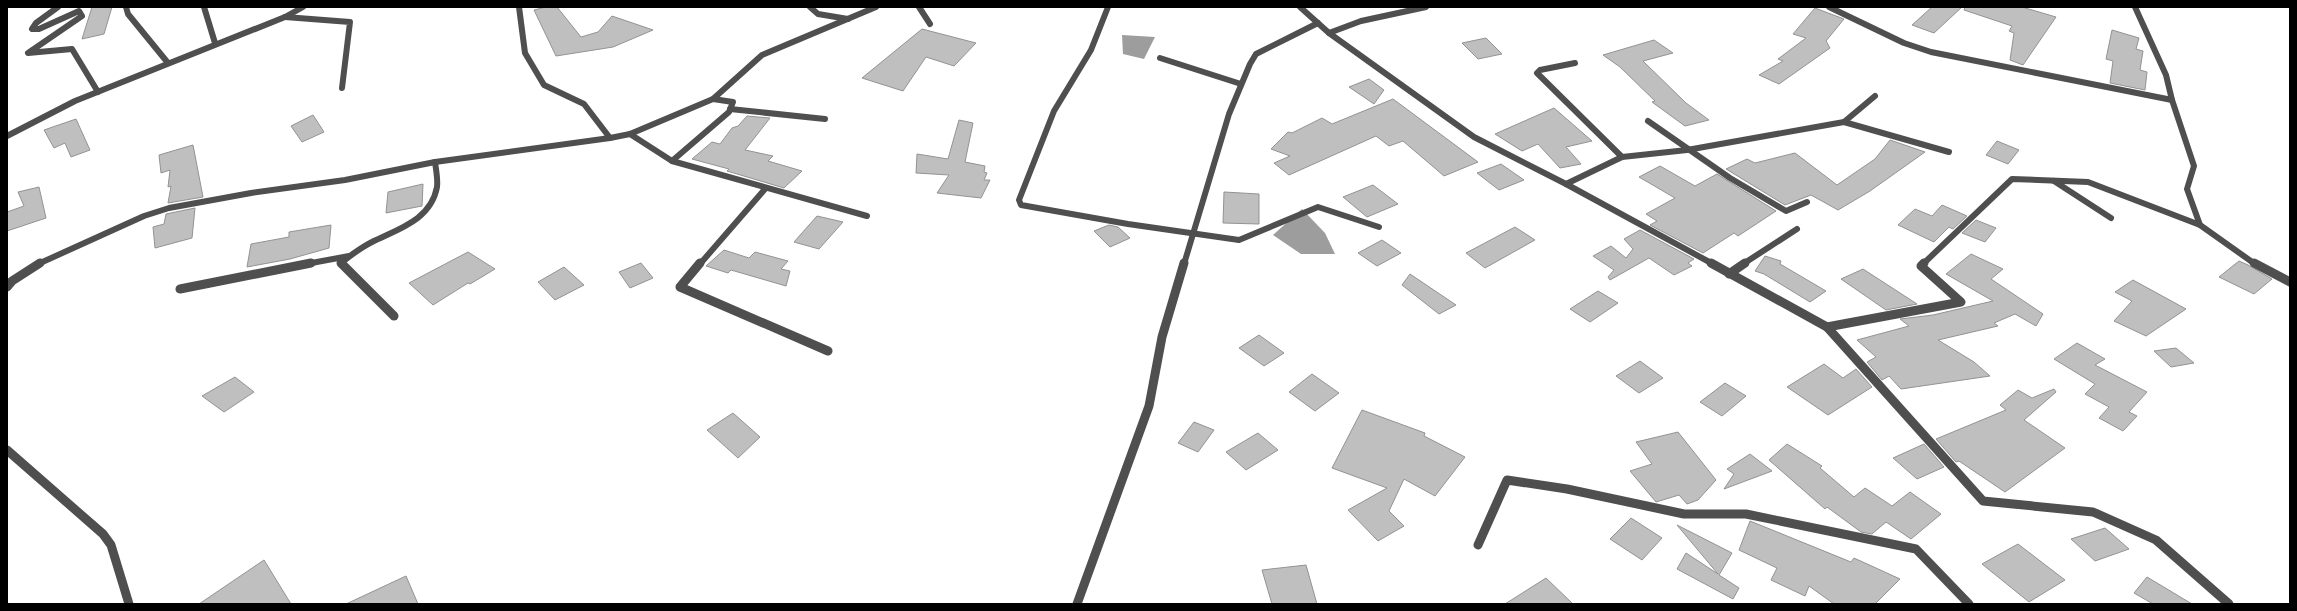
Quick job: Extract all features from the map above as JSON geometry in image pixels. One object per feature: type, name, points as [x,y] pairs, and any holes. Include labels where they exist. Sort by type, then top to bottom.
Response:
[{"type":"street","points":[[58,7],[36,24],[32,29],[39,29],[79,11],[82,16],[28,53],[72,49],[98,92]]},
{"type":"street","points":[[126,7],[128,14],[168,63]]},
{"type":"street","points":[[204,7],[215,43]]},
{"type":"street","points":[[7,136],[75,101],[215,43],[285,17],[302,7]]},
{"type":"street","points":[[519,7],[525,53],[544,85],[584,104],[610,138]]},
{"type":"street","points":[[810,7],[818,14],[848,19]]},
{"type":"street","points":[[7,287],[12,281],[45,260],[144,216],[169,208],[251,193],[345,180],[435,162],[630,134],[713,99],[762,55],[876,7]]},
{"type":"street","points":[[919,7],[930,24]]},
{"type":"street","points":[[1108,7],[1091,50],[1054,111],[1019,202],[1028,207],[1128,224],[1193,232],[1239,240],[1318,207],[1379,227]]},
{"type":"street","points":[[1300,7],[1329,33],[1474,137],[1566,184],[1827,327],[1983,500],[2093,512],[2156,540],[2229,604]]},
{"type":"street","points":[[1329,33],[1361,21],[1426,7]]},
{"type":"street","points":[[1829,7],[1904,43],[1931,52],[2172,100]]},
{"type":"street","points":[[2135,7],[2166,75],[2172,100],[2194,166],[2187,189],[2200,225]]},
{"type":"street","points":[[285,17],[350,22],[342,88]]},
{"type":"street","points":[[1077,604],[1150,406],[1162,336],[1229,114],[1241,84],[1256,54],[1318,23]]},
{"type":"street","points":[[1160,58],[1241,84]]},
{"type":"street","points":[[1575,63],[1540,70],[1536,73],[1622,157]]},
{"type":"street","points":[[1844,122],[1875,96]]},
{"type":"street","points":[[672,161],[710,130],[729,112],[733,102],[713,99]]},
{"type":"street","points":[[730,109],[825,120]]},
{"type":"street","points":[[1648,121],[1686,150],[1786,211],[1807,202]]},
{"type":"street","points":[[1566,184],[1622,157],[1686,150],[1844,122],[1949,152]]},
{"type":"street","points":[[630,134],[672,161],[765,189],[867,216]]},
{"type":"street","points":[[394,316],[342,266],[341,263],[349,256],[405,228],[420,217],[432,204],[439,177],[435,162]]},
{"type":"street","points":[[1827,327],[1961,302],[1921,266],[2012,179],[2088,182],[2200,225],[2256,265],[2290,282]]},
{"type":"street","points":[[2053,181],[2111,218]]},
{"type":"street","points":[[765,189],[680,287],[828,351]]},
{"type":"street","points":[[1729,274],[1797,229]]},
{"type":"street","points":[[180,289],[349,256]]},
{"type":"street","points":[[7,450],[103,534],[111,545],[129,604]]},
{"type":"street","points":[[1478,545],[1507,480],[1567,489],[1684,514],[1746,514],[1916,549],[1969,604]]},
{"type":"shaded area","points":[[1122,35],[1155,37],[1144,59],[1123,54]]},
{"type":"shaded area","points":[[1302,209],[1325,233],[1335,254],[1301,254],[1273,235]]},
{"type":"building","points":[[92,7],[112,7],[104,34],[82,39]]},
{"type":"building","points":[[546,7],[557,7],[581,37],[598,32],[612,16],[653,30],[613,47],[556,56],[534,10]]},
{"type":"building","points":[[1932,7],[1962,7],[1934,33],[1912,25]]},
{"type":"building","points":[[1965,7],[2022,7],[2056,17],[2023,65],[2010,60],[2014,33],[2009,31],[2012,26],[1964,10]]},
{"type":"building","points":[[1815,8],[1844,19],[1826,41],[1830,48],[1779,84],[1759,75],[1783,61],[1778,59],[1806,38],[1793,34]]},
{"type":"building","points":[[922,29],[976,43],[954,66],[926,57],[903,91],[862,78]]},
{"type":"building","points":[[2112,30],[2139,38],[2136,49],[2143,51],[2140,70],[2147,72],[2145,90],[2110,83],[2113,61],[2106,59]]},
{"type":"building","points":[[1486,38],[1502,54],[1478,59],[1462,43]]},
{"type":"building","points":[[1654,40],[1673,53],[1643,61],[1686,103],[1709,120],[1685,126],[1652,102],[1655,101],[1620,67],[1603,55]]},
{"type":"building","points":[[1369,79],[1384,90],[1374,104],[1349,87]]},
{"type":"building","points":[[1393,99],[1478,162],[1444,176],[1403,141],[1389,146],[1376,136],[1289,175],[1274,163],[1290,156],[1271,149],[1288,132],[1292,133],[1322,118],[1332,124]]},
{"type":"building","points":[[1554,108],[1592,141],[1566,147],[1581,164],[1560,168],[1538,144],[1522,151],[1495,134]]},
{"type":"building","points":[[313,115],[324,132],[302,142],[291,126]]},
{"type":"building","points":[[747,116],[770,118],[745,150],[773,156],[768,161],[802,171],[784,188],[727,171],[729,169],[692,159],[712,142],[720,144],[732,128],[738,126]]},
{"type":"building","points":[[76,119],[90,150],[71,157],[65,143],[54,148],[44,130]]},
{"type":"building","points":[[959,120],[973,123],[965,162],[985,166],[984,172],[987,173],[984,180],[990,180],[981,198],[937,193],[949,175],[916,173],[917,154],[948,159]]},
{"type":"building","points":[[1890,140],[1925,152],[1870,191],[1838,210],[1811,195],[1785,205],[1726,169],[1747,159],[1755,163],[1795,153],[1837,185],[1875,159]]},
{"type":"building","points":[[1997,141],[2019,150],[2008,164],[1986,155]]},
{"type":"building","points":[[193,145],[203,197],[168,203],[171,186],[168,187],[170,170],[161,173],[159,155]]},
{"type":"building","points":[[1501,164],[1524,180],[1499,190],[1477,173]]},
{"type":"building","points":[[1660,166],[1695,186],[1717,174],[1776,211],[1738,236],[1734,233],[1703,253],[1650,225],[1657,221],[1646,214],[1675,198],[1639,177]]},
{"type":"building","points":[[423,184],[422,206],[386,213],[388,192]]},
{"type":"building","points":[[1373,185],[1398,204],[1367,217],[1343,197]]},
{"type":"building","points":[[39,187],[46,218],[7,231],[7,212],[24,206],[18,192]]},
{"type":"building","points":[[1224,192],[1259,194],[1259,224],[1223,223]]},
{"type":"building","points":[[1942,205],[1967,216],[1953,229],[1949,227],[1934,242],[1898,225],[1915,209],[1932,216]]},
{"type":"building","points":[[195,208],[192,238],[155,248],[153,227],[164,224],[166,214]]},
{"type":"building","points":[[817,216],[843,222],[819,249],[794,242]]},
{"type":"building","points":[[1976,220],[1996,228],[1985,242],[1962,233]]},
{"type":"building","points":[[331,225],[329,248],[290,259],[247,267],[251,244],[289,237],[289,232]]},
{"type":"building","points":[[1109,225],[1118,227],[1130,238],[1110,247],[1094,231]]},
{"type":"building","points":[[1515,227],[1535,240],[1485,268],[1466,253]]},
{"type":"building","points":[[1640,230],[1694,259],[1688,263],[1692,266],[1674,275],[1649,258],[1610,280],[1608,277],[1614,270],[1593,256],[1611,246],[1626,258],[1633,249],[1624,239]]},
{"type":"building","points":[[1382,240],[1401,253],[1377,266],[1358,253]]},
{"type":"building","points":[[724,250],[749,258],[755,252],[788,261],[781,269],[790,271],[786,286],[731,270],[728,273],[706,266]]},
{"type":"building","points":[[468,252],[495,269],[470,284],[468,283],[433,305],[409,283]]},
{"type":"building","points":[[1971,254],[2003,269],[1991,279],[2043,314],[2036,326],[2015,314],[1994,323],[1998,326],[1938,340],[1974,362],[1990,376],[1901,389],[1889,376],[1882,380],[1867,362],[1876,357],[1857,340],[1909,326],[1900,319],[1933,315],[1993,301],[1946,274]]},
{"type":"building","points":[[1765,256],[1781,261],[1780,264],[1826,291],[1810,302],[1764,274],[1755,271]]},
{"type":"building","points":[[2239,261],[2272,279],[2254,294],[2219,277]]},
{"type":"building","points":[[641,263],[653,278],[630,288],[619,272]]},
{"type":"building","points":[[564,267],[584,285],[555,300],[538,282]]},
{"type":"building","points":[[1863,269],[1917,304],[1886,310],[1841,279]]},
{"type":"building","points":[[1410,274],[1456,305],[1439,314],[1402,285]]},
{"type":"building","points":[[2133,280],[2186,309],[2146,336],[2114,321],[2132,301],[2115,292]]},
{"type":"building","points":[[1598,291],[1618,303],[1590,322],[1570,309]]},
{"type":"building","points":[[1259,335],[1284,353],[1264,366],[1239,348]]},
{"type":"building","points":[[2077,343],[2105,359],[2095,365],[2147,392],[2129,412],[2137,416],[2123,431],[2099,418],[2109,407],[2085,394],[2095,384],[2054,359]]},
{"type":"building","points":[[2176,348],[2194,363],[2171,367],[2154,351]]},
{"type":"building","points":[[1640,361],[1663,378],[1639,393],[1616,376]]},
{"type":"building","points":[[1824,364],[1843,378],[1856,369],[1872,387],[1828,415],[1787,387]]},
{"type":"building","points":[[1312,374],[1339,393],[1315,411],[1289,392]]},
{"type":"building","points":[[235,377],[254,392],[224,412],[202,396]]},
{"type":"building","points":[[1725,383],[1746,396],[1722,416],[1700,402]]},
{"type":"building","points":[[2054,389],[2056,392],[2024,420],[2065,448],[2005,492],[1959,461],[1956,462],[1936,439],[2006,410],[2000,405],[2018,390],[2032,398]]},
{"type":"building","points":[[1362,410],[1425,433],[1424,436],[1465,457],[1435,496],[1404,479],[1389,511],[1404,526],[1378,541],[1348,510],[1387,488],[1332,468]]},
{"type":"building","points":[[733,413],[760,437],[738,458],[707,430]]},
{"type":"building","points":[[1194,422],[1214,430],[1198,452],[1178,443]]},
{"type":"building","points":[[1678,432],[1716,480],[1698,500],[1687,504],[1679,495],[1656,502],[1630,471],[1652,464],[1636,442]]},
{"type":"building","points":[[1258,433],[1278,450],[1246,470],[1226,452]]},
{"type":"building","points":[[1787,444],[1822,466],[1820,468],[1854,497],[1865,488],[1892,506],[1910,492],[1941,514],[1911,539],[1886,522],[1872,534],[1861,532],[1827,507],[1825,509],[1769,460]]},
{"type":"building","points":[[1924,444],[1944,467],[1917,479],[1893,458]]},
{"type":"building","points":[[1750,454],[1772,471],[1724,489],[1734,474],[1727,469]]},
{"type":"building","points":[[1631,518],[1662,538],[1642,560],[1610,539]]},
{"type":"building","points":[[1750,521],[1851,562],[1854,558],[1900,579],[1875,604],[1834,604],[1809,586],[1805,596],[1771,580],[1777,568],[1739,550]]},
{"type":"building","points":[[1677,525],[1732,553],[1719,575],[1739,588],[1733,599],[1677,569],[1686,553],[1718,574]]},
{"type":"building","points":[[2105,528],[2129,549],[2095,561],[2071,539]]},
{"type":"building","points":[[2018,544],[2065,580],[2029,602],[1982,564]]},
{"type":"building","points":[[264,560],[291,604],[199,604]]},
{"type":"building","points":[[1306,565],[1317,604],[1272,604],[1262,570]]},
{"type":"building","points":[[406,576],[418,604],[346,604]]},
{"type":"building","points":[[2147,577],[2192,604],[2153,604],[2134,593]]},
{"type":"building","points":[[1546,578],[1573,604],[1505,604]]}]
